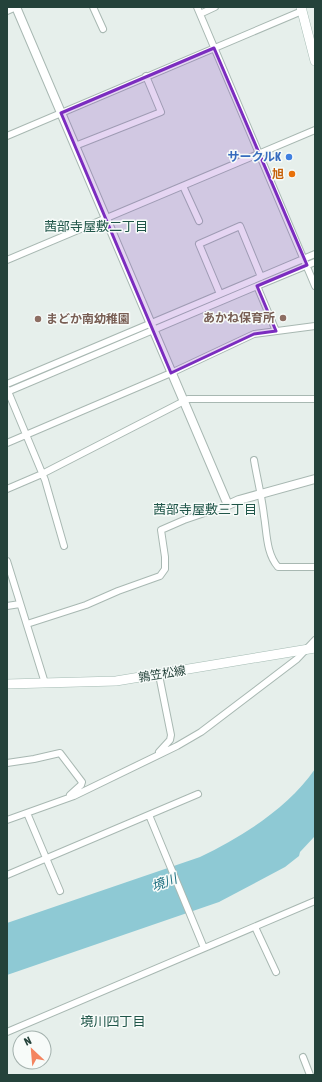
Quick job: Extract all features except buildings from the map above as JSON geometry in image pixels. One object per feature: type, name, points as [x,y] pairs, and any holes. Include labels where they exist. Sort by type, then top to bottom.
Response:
[{"type":"main road","points":[[301,9],[315,61]]},
{"type":"main road","name":"鶉笠松線","points":[[7,684],[116,681],[311,649]]},
{"type":"street","points":[[7,11],[16,7],[228,505]]},
{"type":"street","points":[[93,7],[103,29]]},
{"type":"street","points":[[197,7],[315,286]]},
{"type":"street","points":[[200,14],[215,7]]},
{"type":"street","points":[[7,136],[214,48],[301,9]]},
{"type":"street","points":[[74,146],[161,112],[146,76]]},
{"type":"street","points":[[7,260],[315,130]]},
{"type":"street","points":[[184,186],[199,221]]},
{"type":"street","points":[[220,294],[199,244],[240,226],[262,277]]},
{"type":"street","points":[[64,546],[42,474],[7,391],[151,327],[220,294],[315,254]]},
{"type":"street","points":[[7,384],[315,262]]},
{"type":"street","points":[[257,286],[276,331]]},
{"type":"street","points":[[7,443],[171,373],[254,334],[315,326]]},
{"type":"street","points":[[7,489],[42,474],[188,399],[315,399]]},
{"type":"street","points":[[254,460],[266,535],[274,563],[278,567],[315,567]]},
{"type":"street","points":[[27,624],[86,605],[118,591],[160,576],[165,569],[165,557],[161,530],[184,520],[260,494],[315,479]]},
{"type":"street","points":[[7,560],[45,683]]},
{"type":"street","points":[[7,606],[20,604]]},
{"type":"street","points":[[7,820],[65,800],[157,756],[201,732],[311,649],[315,640]]},
{"type":"street","points":[[157,756],[170,740],[171,735],[159,675]]},
{"type":"street","points":[[7,763],[60,753],[82,782],[82,785],[65,800]]},
{"type":"street","points":[[7,875],[198,794]]},
{"type":"street","points":[[28,813],[60,891]]},
{"type":"street","points":[[150,815],[204,948]]},
{"type":"street","points":[[7,1032],[315,902]]},
{"type":"street","points":[[256,927],[276,972]]},
{"type":"street","points":[[303,1057],[310,1075]]},
{"type":"highlighted area","points":[[214,48],[307,265],[257,286],[276,331],[254,334],[171,373],[61,113]]},
{"type":"water","name":"境川","points":[[315,769],[315,836],[300,852],[299,856],[285,867],[219,902],[7,975],[7,923],[200,857],[216,849],[248,830],[278,809],[304,783]]},
{"type":"place","name":"サークルK","points":[[289,157]]},
{"type":"place","name":"旭","points":[[292,174]]},
{"type":"place","name":"あかね保育所","points":[[283,318]]},
{"type":"place","name":"まどか南幼稚園","points":[[38,319]]},
{"type":"district","name":"茜部寺屋敷二丁目","points":[[96,226]]},
{"type":"district","name":"茜部寺屋敷三丁目","points":[[205,509]]},
{"type":"district","name":"境川四丁目","points":[[113,1021]]}]
